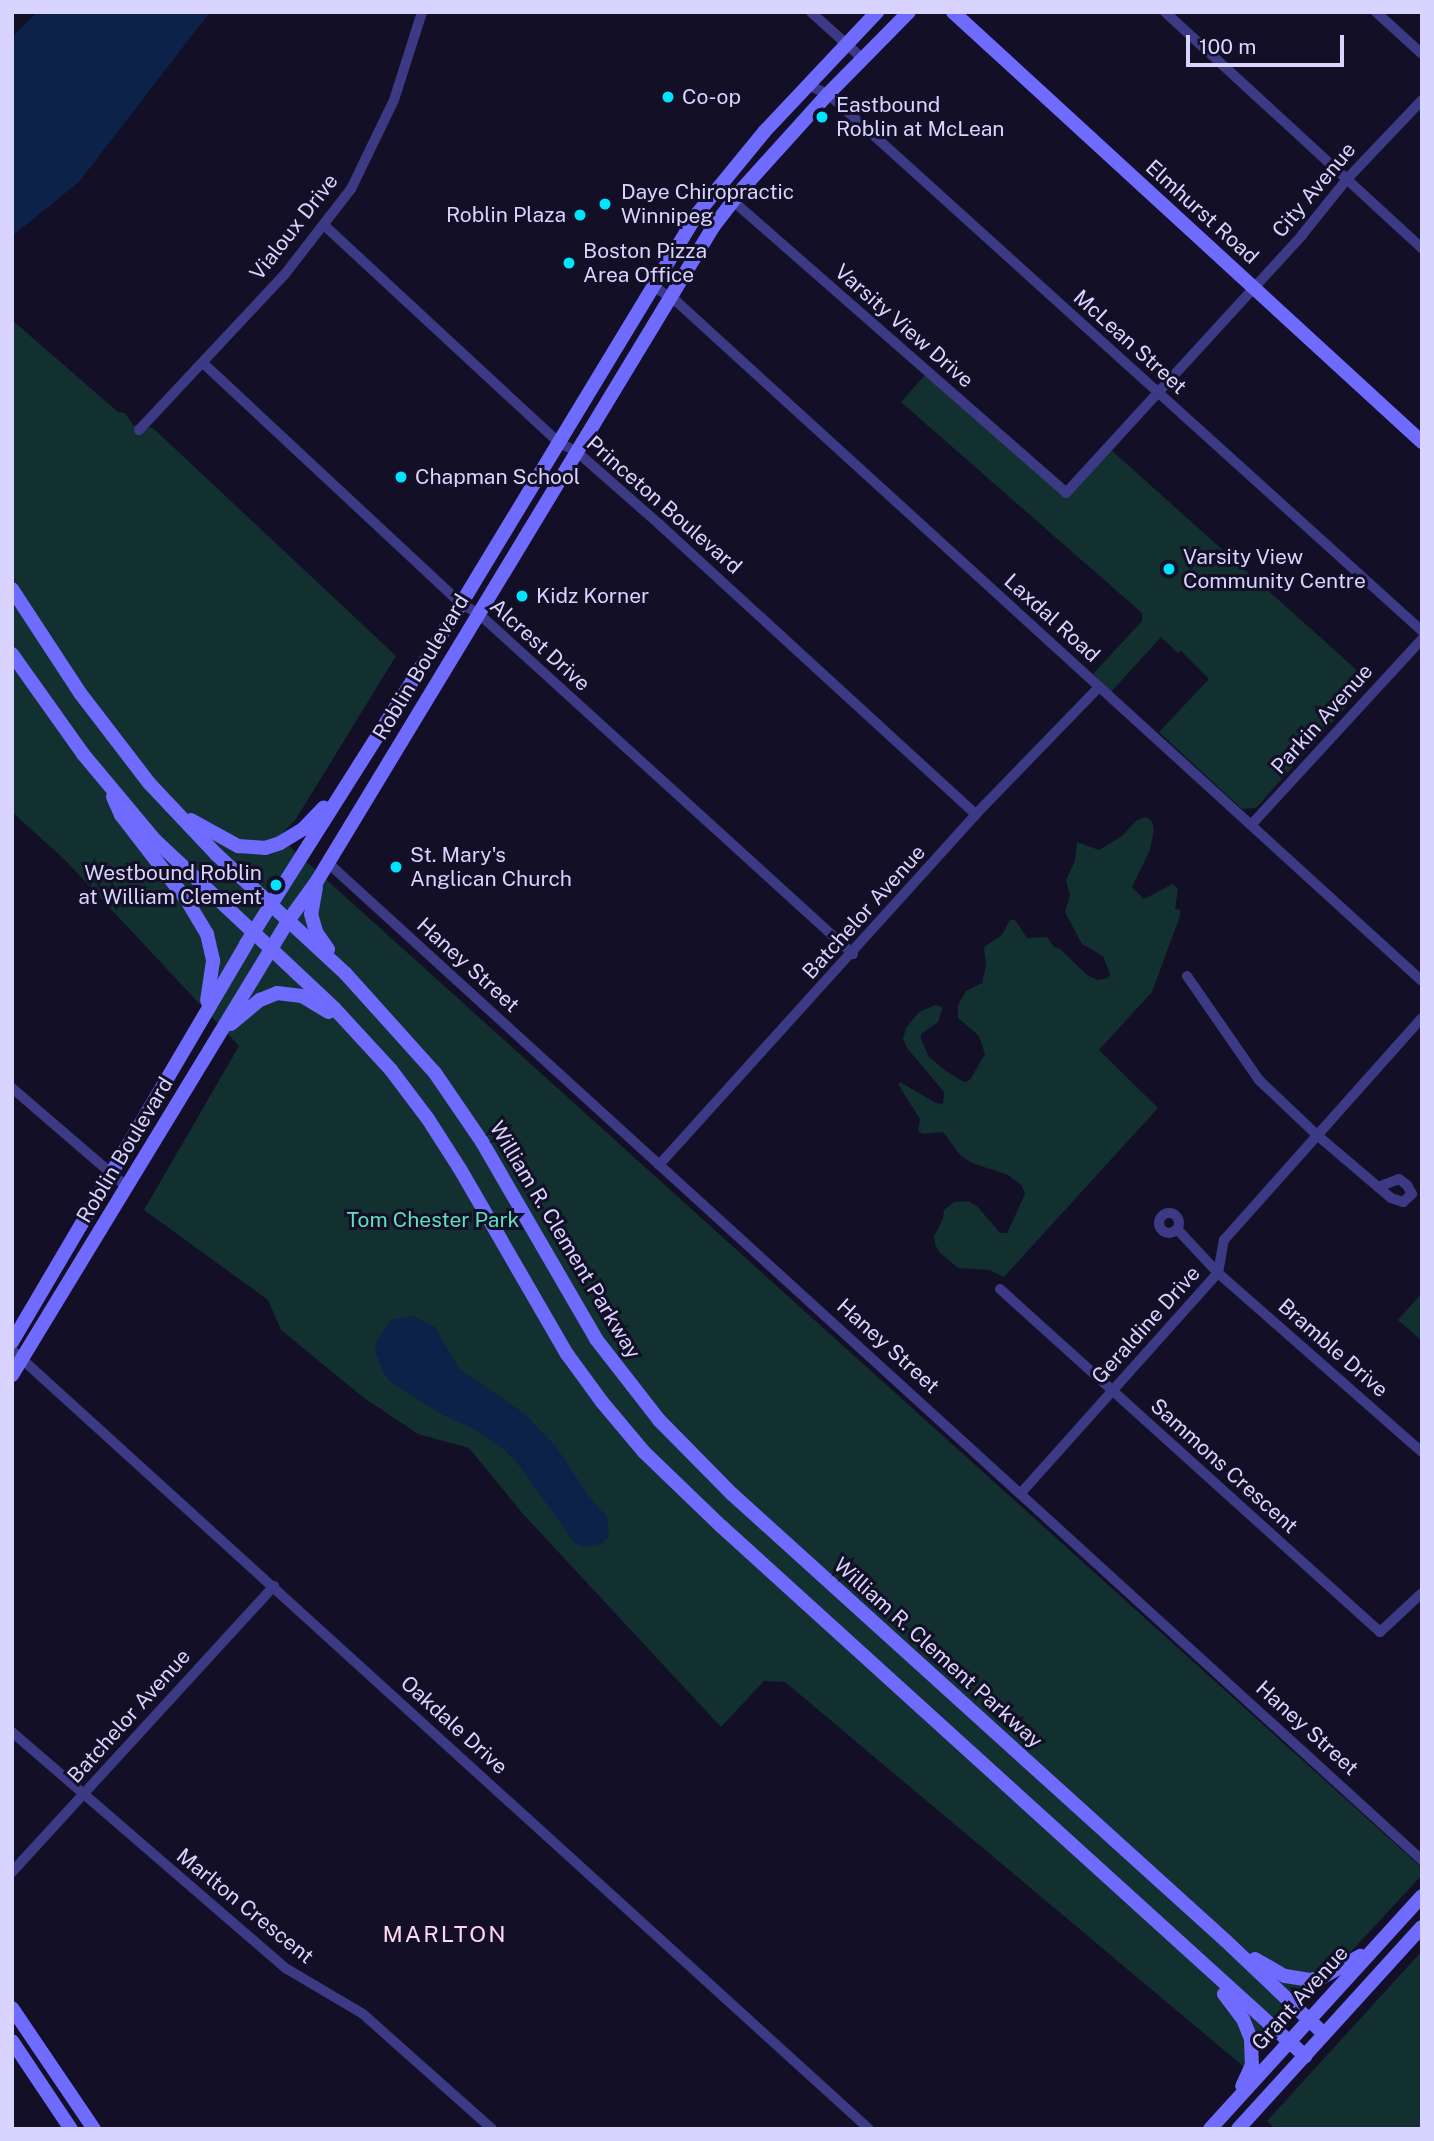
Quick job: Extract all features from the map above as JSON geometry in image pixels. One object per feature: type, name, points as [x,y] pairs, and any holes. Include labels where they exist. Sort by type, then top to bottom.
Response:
[{"type":"main road","name":"Roblin Boulevard","points":[[12,1342],[205,1012],[717,187],[764,132],[877,12]]},
{"type":"main road","name":"Roblin Boulevard","points":[[12,1375],[18,1354],[127,1187],[288,921],[317,881],[670,297],[733,201],[828,94],[909,12]]},
{"type":"main road","name":"Elmhurst Road","points":[[953,12],[1422,442]]},
{"type":"main road","name":"William R. Clement Parkway","points":[[12,589],[96,714],[173,809],[271,906],[345,973],[435,1073],[482,1142],[596,1339],[674,1436],[732,1494],[1226,1941],[1324,2034]]},
{"type":"main road","points":[[12,654],[109,786],[163,848],[350,1025],[428,1119],[568,1354],[602,1402],[644,1452],[720,1526],[1304,2056]]},
{"type":"main road","points":[[173,809],[238,846],[265,848],[280,843],[303,829],[348,779]]},
{"type":"main road","points":[[109,786],[121,815],[186,899],[206,934],[213,961],[205,1012]]},
{"type":"main road","points":[[317,881],[312,914],[316,932],[345,973]]},
{"type":"main road","points":[[222,1032],[260,1000],[285,992],[302,996],[350,1025]]},
{"type":"main road","name":"Grant Avenue","points":[[1210,2129],[1422,1896]]},
{"type":"main road","name":"Grant Avenue","points":[[1238,2129],[1422,1927]]},
{"type":"main road","points":[[1226,1941],[1270,1969],[1299,1980],[1323,1977],[1376,1946]]},
{"type":"main road","points":[[1201,1965],[1243,2018],[1251,2039],[1252,2065],[1231,2105]]},
{"type":"main road","points":[[12,2008],[94,2129]]},
{"type":"main road","points":[[12,2041],[71,2129]]},
{"type":"street","name":"Vialoux Drive","points":[[139,430],[203,363],[325,226],[351,189],[376,143],[422,12]]},
{"type":"street","points":[[811,12],[863,59]]},
{"type":"street","points":[[1165,12],[1422,248]]},
{"type":"street","points":[[1376,12],[1422,54]]},
{"type":"street","name":"McLean Street","points":[[810,86],[828,94],[1422,631]]},
{"type":"street","name":"City Avenue","points":[[1066,493],[1302,235],[1347,179],[1422,100]]},
{"type":"street","name":"Varsity View Drive","points":[[717,187],[1066,493]]},
{"type":"street","name":"Princeton Boulevard","points":[[325,226],[559,443],[576,451],[976,814]]},
{"type":"street","name":"Laxdal Road","points":[[654,287],[670,297],[1422,981]]},
{"type":"street","name":"Alcrest Drive","points":[[203,363],[460,604],[478,613],[853,954]]},
{"type":"street","name":"Parkin Avenue","points":[[1251,825],[1422,639]]},
{"type":"street","name":"Batchelor Avenue","points":[[659,1165],[853,954],[976,814],[1099,687]]},
{"type":"street","name":"Haney Street","points":[[327,862],[1422,1860]]},
{"type":"street","points":[[1188,976],[1259,1080],[1317,1135],[1378,1187]]},
{"type":"street","name":"Geraldine Drive","points":[[1021,1493],[1217,1273],[1223,1240],[1422,1018]]},
{"type":"street","points":[[12,1088],[127,1187]]},
{"type":"street","name":"Bramble Drive","points":[[1177,1229],[1217,1273],[1422,1452]]},
{"type":"street","name":"Sammons Crescent","points":[[1000,1289],[1380,1632],[1422,1592]]},
{"type":"street","name":"Oakdale Drive","points":[[18,1354],[869,2129]]},
{"type":"street","name":"Batchelor Avenue","points":[[12,1872],[274,1586]]},
{"type":"street","name":"Marlton Crescent","points":[[12,1732],[83,1796],[287,1969],[363,2014],[492,2129]]},
{"type":"green space","name":"Tom Chester Park","points":[[12,320],[118,412],[125,413],[133,425],[153,428],[396,656],[296,819],[279,837],[1422,1868],[1422,1875],[1244,2067],[785,1682],[764,1681],[721,1727],[523,1514],[469,1448],[418,1434],[364,1398],[281,1330],[268,1300],[144,1210],[239,1046],[64,859],[12,812]]},
{"type":"green space","name":"Varsity View Community Centre","points":[[925,375],[1067,497],[1110,449],[1369,681],[1256,808],[1242,809],[1159,732],[1209,679],[1181,651],[1178,653],[1161,637],[1111,692],[1093,674],[1142,621],[1142,613],[901,402]]},
{"type":"green space","points":[[1146,817],[1152,821],[1154,830],[1150,850],[1132,887],[1144,899],[1173,884],[1178,889],[1175,909],[1180,910],[1180,916],[1152,992],[1099,1050],[1158,1108],[1004,1277],[989,1270],[958,1268],[939,1252],[935,1244],[934,1236],[943,1219],[944,1210],[954,1202],[968,1201],[977,1206],[1000,1233],[1007,1233],[1025,1194],[1022,1186],[1008,1175],[972,1163],[961,1156],[943,1132],[923,1134],[918,1131],[920,1119],[898,1084],[900,1082],[936,1103],[943,1104],[944,1092],[907,1048],[903,1039],[906,1028],[919,1012],[935,1005],[943,1007],[938,1022],[921,1034],[921,1039],[929,1057],[964,1082],[970,1080],[985,1054],[979,1036],[958,1018],[958,1005],[966,991],[982,983],[986,965],[984,947],[1002,935],[1010,920],[1015,920],[1027,938],[1047,937],[1054,947],[1060,949],[1087,975],[1097,980],[1108,978],[1110,974],[1103,956],[1082,944],[1065,912],[1070,895],[1066,880],[1075,861],[1077,842],[1099,850],[1122,836],[1137,820]]},
{"type":"green space","points":[[1422,1293],[1422,1341],[1398,1320]]},
{"type":"green space","points":[[1422,1951],[1422,2129],[1275,2129],[1267,2121]]},
{"type":"water","points":[[37,12],[210,12],[79,182],[12,236],[12,37]]},
{"type":"water","points":[[413,1316],[435,1327],[459,1369],[525,1414],[557,1448],[588,1495],[607,1517],[609,1535],[603,1543],[585,1547],[575,1543],[515,1460],[503,1449],[478,1431],[441,1414],[391,1382],[383,1373],[375,1350],[378,1338],[392,1320]]},
{"type":"place","name":"Co-op","points":[[668,97]]},
{"type":"place","name":"Eastbound Roblin at McLean","points":[[822,117]]},
{"type":"place","name":"Daye Chiropractic Winnipeg","points":[[605,204]]},
{"type":"place","name":"Roblin Plaza","points":[[580,215]]},
{"type":"place","name":"Boston Pizza Area Office","points":[[569,263]]},
{"type":"place","name":"Chapman School","points":[[401,477]]},
{"type":"place","name":"Varsity View Community Centre","points":[[1169,569]]},
{"type":"place","name":"Kidz Korner","points":[[522,596]]},
{"type":"place","name":"St. Mary's Anglican Church","points":[[396,867]]},
{"type":"place","name":"Westbound Roblin at William Clement","points":[[276,885]]},
{"type":"district","name":"MARLTON","points":[[445,1934]]}]
